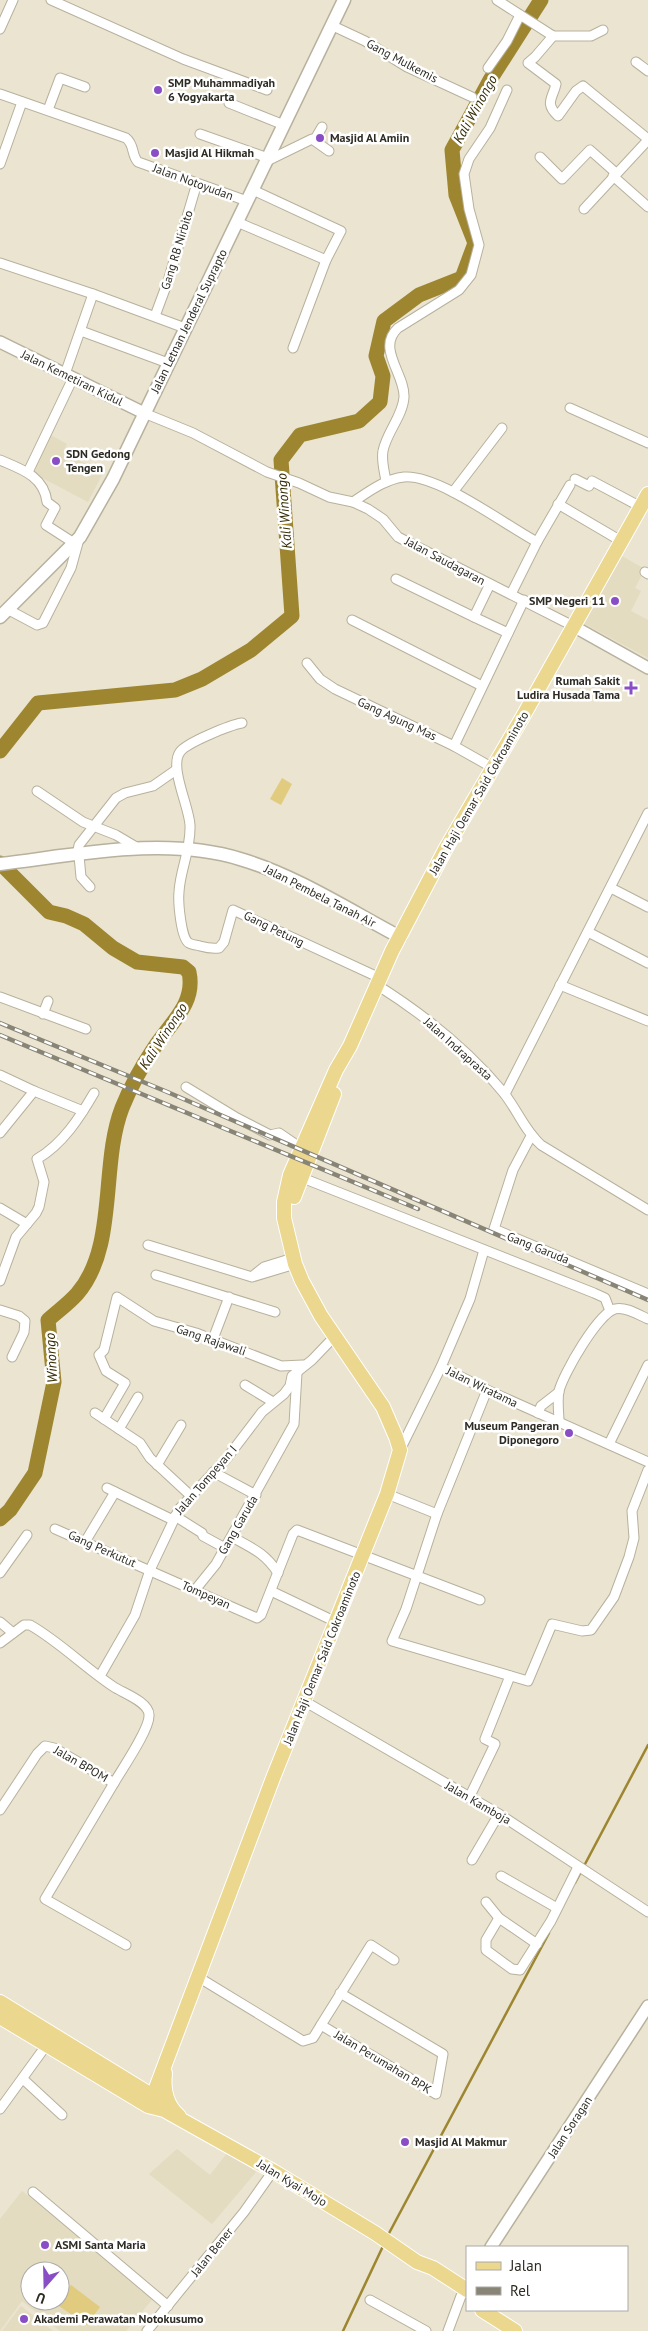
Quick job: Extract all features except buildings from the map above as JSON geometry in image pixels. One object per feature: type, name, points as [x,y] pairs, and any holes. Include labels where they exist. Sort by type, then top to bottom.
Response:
[{"type":"main road","name":"Jalan Letnan Jenderal Suprapto","points":[[2,614],[77,540],[113,479],[344,0]]},
{"type":"main road","name":"Jalan Haji Oemar Said Cokroaminoto","points":[[155,2104],[159,2079],[304,1701],[363,1557],[387,1494],[400,1450],[383,1406],[312,1301],[294,1261],[284,1218],[290,1175],[336,1070],[350,1046],[400,937],[446,848],[648,494]]},
{"type":"main road","name":"Jalan Pembela Tanah Air","points":[[0,864],[138,848],[189,850],[239,858],[264,866],[400,937]]},
{"type":"main road","name":"Jalan Haji Oemar Said Cokroaminoto","points":[[288,1232],[294,1195],[344,1068],[350,1046]]},
{"type":"main road","name":"Jalan Kyai Mojo","points":[[0,2002],[50,2041],[155,2104],[273,2171],[383,2239],[417,2262],[428,2276],[465,2292]]},
{"type":"main road","name":"Jalan Kyai Mojo","points":[[0,2017],[123,2078],[155,2104]]},
{"type":"main road","points":[[123,2078],[143,2081],[155,2074],[166,2062]]},
{"type":"main road","points":[[166,2062],[164,2086],[168,2102],[172,2110],[186,2122]]},
{"type":"main road","points":[[484,2311],[515,2331]]},
{"type":"main road","points":[[498,2311],[519,2325],[524,2331]]},
{"type":"street","points":[[0,30],[13,0]]},
{"type":"street","points":[[51,0],[182,59],[267,90]]},
{"type":"street","points":[[497,0],[550,34],[590,36],[603,30]]},
{"type":"street","points":[[488,68],[522,16]]},
{"type":"street","name":"Gang Mulkemis","points":[[333,26],[365,41],[407,67],[472,97]]},
{"type":"street","points":[[550,34],[535,57],[528,63],[556,84],[550,96],[554,113],[558,116],[576,91],[583,86],[648,140],[584,209]]},
{"type":"street","points":[[636,62],[648,71]]},
{"type":"street","points":[[0,94],[48,110],[60,78],[85,87]]},
{"type":"street","points":[[386,482],[383,451],[404,396],[390,350],[390,341],[393,333],[398,328],[459,290],[471,275],[479,245],[464,186],[464,172],[469,159],[490,128],[507,90]]},
{"type":"street","points":[[0,164],[22,102]]},
{"type":"street","points":[[229,103],[284,125]]},
{"type":"street","name":"Jalan Notoyudan","points":[[48,110],[128,139],[133,145],[135,158],[138,162],[197,183],[250,195],[341,231],[326,260]]},
{"type":"street","points":[[200,134],[268,159],[282,155],[303,142],[315,139],[322,127]]},
{"type":"street","points":[[315,139],[329,152]]},
{"type":"street","points":[[540,157],[562,179],[590,150],[648,207]]},
{"type":"street","name":"Gang RB Nirbito","points":[[155,316],[168,281],[197,183]]},
{"type":"street","points":[[237,222],[326,260],[292,348]]},
{"type":"street","points":[[0,264],[92,294],[185,328]]},
{"type":"street","points":[[28,472],[69,376],[92,294]]},
{"type":"street","points":[[81,331],[168,363]]},
{"type":"street","name":"Jalan Kemetiran Kidul","points":[[0,342],[144,413]]},
{"type":"street","points":[[570,408],[648,443]]},
{"type":"street","name":"Jalan Saudagaran","points":[[144,413],[193,433],[267,472],[292,480],[329,497],[352,502],[378,514],[398,537],[572,626]]},
{"type":"street","points":[[453,492],[502,428]]},
{"type":"street","points":[[0,460],[28,472],[40,482],[46,494],[47,502],[55,508],[46,525],[77,540],[71,568],[43,623],[37,625],[2,614]]},
{"type":"street","points":[[352,502],[386,482],[403,477],[419,479],[453,492],[537,542]]},
{"type":"street","points":[[511,594],[537,542],[572,482],[589,486],[592,481],[641,507]]},
{"type":"street","points":[[558,504],[620,541]]},
{"type":"street","points":[[396,579],[508,633]]},
{"type":"street","points":[[474,617],[490,584]]},
{"type":"street","points":[[454,746],[524,600]]},
{"type":"street","points":[[352,620],[482,686]]},
{"type":"street","points":[[572,626],[648,668]]},
{"type":"street","name":"Gang Agung Mas","points":[[307,663],[320,679],[335,689],[454,746],[493,768]]},
{"type":"street","points":[[189,850],[190,824],[176,770],[178,754],[183,749],[220,730],[242,723]]},
{"type":"street","points":[[90,887],[81,877],[74,856],[79,845],[116,798],[126,793],[153,786],[176,770]]},
{"type":"street","points":[[37,791],[82,822],[116,835],[138,848]]},
{"type":"street","points":[[505,1094],[648,813]]},
{"type":"street","name":"Gang Petung","points":[[189,850],[178,891],[179,912],[184,936],[190,943],[212,949],[221,946],[233,910],[379,982]]},
{"type":"street","points":[[611,888],[648,907]]},
{"type":"street","points":[[588,932],[648,963]]},
{"type":"street","name":"Jalan Indraprasta","points":[[379,982],[482,1068],[505,1094],[531,1136],[564,1160],[648,1210]]},
{"type":"street","points":[[560,986],[648,1020]]},
{"type":"street","points":[[0,997],[86,1029]]},
{"type":"street","points":[[43,1014],[48,1001]]},
{"type":"street","points":[[0,1075],[83,1111]]},
{"type":"street","points":[[186,1087],[237,1118],[270,1135],[279,1133],[301,1148]]},
{"type":"street","points":[[0,1133],[34,1091]]},
{"type":"street","points":[[0,1281],[16,1237],[37,1211],[44,1191],[44,1177],[37,1159],[49,1152],[83,1111],[94,1092]]},
{"type":"street","name":"Gang Garuda","points":[[531,1136],[513,1170],[494,1229],[648,1294]]},
{"type":"street","points":[[300,1178],[605,1298],[610,1311]]},
{"type":"street","points":[[0,1208],[27,1224]]},
{"type":"street","points":[[148,1245],[252,1277],[264,1267],[294,1261]]},
{"type":"street","points":[[441,1367],[470,1299],[484,1250]]},
{"type":"street","points":[[156,1275],[275,1312]]},
{"type":"street","points":[[213,1339],[229,1297]]},
{"type":"street","name":"Gang Rajawali","points":[[104,1419],[125,1383],[106,1371],[99,1355],[104,1350],[116,1298],[121,1298],[136,1311],[154,1322],[213,1339],[281,1366],[306,1365]]},
{"type":"street","points":[[538,1413],[541,1406],[559,1392],[586,1340],[610,1311],[623,1308],[645,1318],[648,1308]]},
{"type":"street","points":[[0,1310],[20,1316],[24,1321],[24,1332],[12,1357]]},
{"type":"street","name":"Jalan Tompeyan I","points":[[100,1676],[136,1615],[150,1570],[174,1518],[273,1402],[290,1386],[292,1376],[335,1336]]},
{"type":"street","points":[[609,1444],[648,1365]]},
{"type":"street","name":"Jalan Wiratama","points":[[400,1450],[441,1367],[487,1390],[648,1462]]},
{"type":"street","name":"Gang Garuda","points":[[195,1590],[212,1569],[232,1537],[294,1424],[297,1371]]},
{"type":"street","points":[[245,1385],[273,1402]]},
{"type":"street","points":[[487,1390],[437,1514],[406,1609],[392,1641],[528,1681],[552,1624],[582,1631],[591,1630],[614,1597],[632,1548],[634,1506],[648,1470]]},
{"type":"street","points":[[559,1392],[559,1422]]},
{"type":"street","points":[[119,1429],[138,1397]]},
{"type":"street","points":[[95,1412],[140,1443],[144,1451],[157,1465],[192,1496]]},
{"type":"street","points":[[157,1465],[181,1425]]},
{"type":"street","points":[[213,1472],[256,1495]]},
{"type":"street","points":[[85,1542],[111,1490],[174,1518],[225,1548]]},
{"type":"street","points":[[387,1494],[437,1514]]},
{"type":"street","name":"Gang Perkutut","points":[[55,1529],[150,1570]]},
{"type":"street","points":[[336,1622],[271,1590],[296,1531],[302,1531],[363,1557],[416,1574],[480,1600]]},
{"type":"street","points":[[0,1573],[27,1535]]},
{"type":"street","points":[[232,1537],[268,1559],[278,1573]]},
{"type":"street","name":"Tompeyan","points":[[150,1570],[258,1618],[262,1615],[271,1590]]},
{"type":"street","points":[[0,1622],[13,1633]]},
{"type":"street","points":[[0,1643],[24,1625],[30,1625],[100,1676]]},
{"type":"street","name":"Jalan BPOM","points":[[0,1810],[37,1754],[47,1745],[114,1783],[146,1727],[149,1712],[144,1705],[100,1676]]},
{"type":"street","points":[[469,1798],[495,1744],[485,1739],[510,1676]]},
{"type":"street","name":"Jalan Kamboja","points":[[304,1701],[499,1814],[648,1912]]},
{"type":"street","points":[[114,1783],[45,1899],[126,1945]]},
{"type":"street","points":[[472,1860],[499,1814]]},
{"type":"street","points":[[499,1918],[486,1940],[485,1948],[489,1954],[512,1969],[519,1971],[538,1944],[557,1908],[583,1870]]},
{"type":"street","points":[[501,1876],[557,1908]]},
{"type":"street","points":[[486,1902],[499,1918],[538,1944]]},
{"type":"street","name":"Jalan Perumahan BPK","points":[[198,1976],[299,2039],[311,2040],[371,1945],[394,1960]]},
{"type":"street","name":"Jalan Perumahan BPK","points":[[321,2025],[436,2094],[443,2054],[340,1993]]},
{"type":"street","name":"Jalan Soragan","points":[[493,2246],[648,2006]]},
{"type":"street","points":[[0,2109],[50,2041]]},
{"type":"street","points":[[23,2079],[62,2115]]},
{"type":"street","name":"Jalan Bener","points":[[146,2331],[244,2212],[273,2171]]},
{"type":"street","points":[[34,2192],[168,2306]]},
{"type":"street","points":[[448,2331],[465,2292]]},
{"type":"street","points":[[370,2300],[426,2331]]},
{"type":"shaded area","name":"SDN Gedong Tengen","points":[[47,433],[67,444],[63,452],[103,473],[88,502],[27,470]]},
{"type":"shaded area","name":"SMP Negeri 11","points":[[620,555],[645,569],[635,588],[641,591],[631,611],[648,620],[648,658],[583,623]]},
{"type":"shaded area","points":[[282,778],[292,784],[281,805],[270,799]]},
{"type":"shaded area","points":[[177,2149],[210,2175],[228,2152],[256,2172],[212,2224],[149,2174]]},
{"type":"shaded area","name":"ASMI Santa Maria","points":[[22,2191],[155,2296],[126,2331],[60,2331],[35,2311],[70,2311],[70,2261],[20,2261],[20,2304],[0,2331],[0,2219]]},
{"type":"shaded area","points":[[71,2285],[100,2307],[87,2325],[66,2311],[70,2311]]},
{"type":"shaded area","name":"Akademi Perawatan Notokusumo","points":[[20,2307],[20,2311],[27,2311],[53,2331],[2,2331]]},
{"type":"waterway","name":"Kali Winongo","points":[[0,751],[38,703],[175,690],[202,679],[251,650],[292,616],[281,460],[300,435],[359,421],[380,402],[383,376],[376,356],[384,321],[419,295],[462,278],[475,243],[456,195],[452,150],[490,80],[541,0]]},
{"type":"waterway","name":"Winongo","points":[[0,863],[49,912],[66,916],[84,924],[113,948],[137,962],[183,967],[189,972],[190,983],[189,994],[185,1004],[145,1062],[122,1108],[115,1130],[111,1154],[107,1205],[98,1253],[90,1275],[77,1294],[48,1320],[54,1382],[35,1473],[10,1510],[0,1519]]},
{"type":"waterway","points":[[575,1883],[648,1745]]},
{"type":"waterway","points":[[387,2237],[549,1933]]},
{"type":"waterway","points":[[343,2331],[384,2244]]},
{"type":"railway","points":[[0,1023],[165,1091],[648,1300]]},
{"type":"railway","points":[[0,1035],[418,1209]]},
{"type":"place","name":"SMP Muhammadiyah 6 Yogyakarta","points":[[158,90]]},
{"type":"place","name":"Masjid Al Amiin","points":[[320,138]]},
{"type":"place","name":"Masjid Al Hikmah","points":[[155,153]]},
{"type":"place","name":"SDN Gedong Tengen","points":[[56,461]]},
{"type":"place","name":"SMP Negeri 11","points":[[615,601]]},
{"type":"place","name":"Rumah Sakit Ludira Husada Tama","points":[[631,688]]},
{"type":"place","name":"Museum Pangeran Diponegoro","points":[[569,1433]]},
{"type":"place","name":"Masjid Al Makmur","points":[[405,2142]]},
{"type":"place","name":"ASMI Santa Maria","points":[[45,2245]]},
{"type":"place","name":"Akademi Perawatan Notokusumo","points":[[24,2319]]}]
